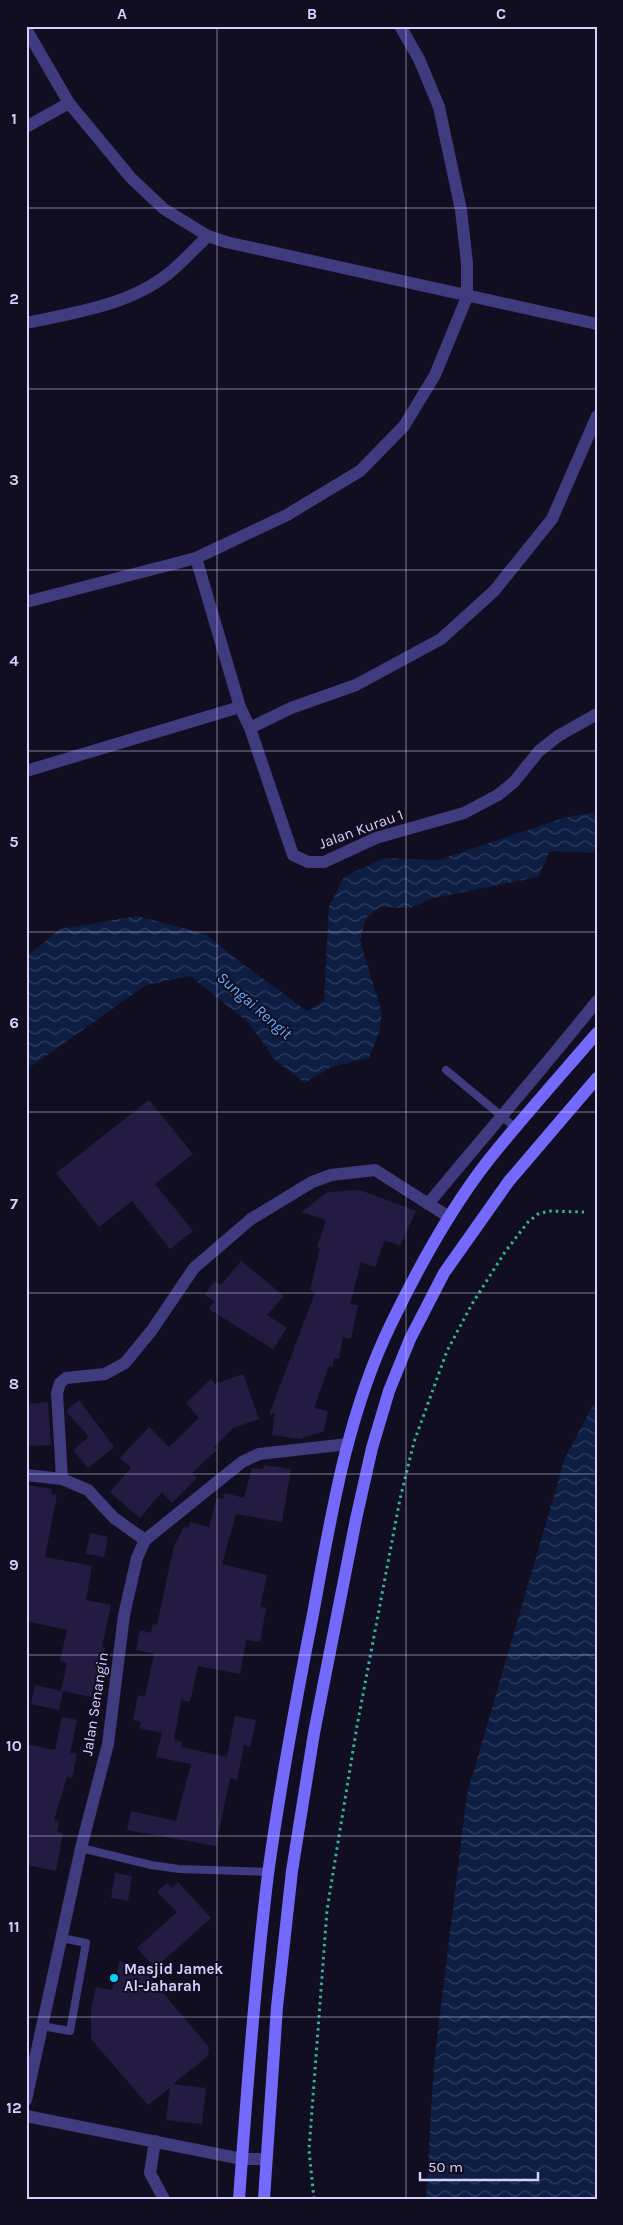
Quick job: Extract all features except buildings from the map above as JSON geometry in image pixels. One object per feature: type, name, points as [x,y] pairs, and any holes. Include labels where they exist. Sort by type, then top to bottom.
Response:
[{"type":"main road","points":[[239,2199],[255,1994],[269,1872],[290,1733],[332,1513],[348,1444],[367,1380],[389,1327],[449,1217],[486,1164],[597,1033]]},
{"type":"main road","points":[[264,2199],[265,2159],[277,2007],[292,1871],[314,1733],[356,1519],[375,1438],[389,1391],[410,1339],[444,1272],[509,1181],[597,1078]]},
{"type":"street","points":[[26,602],[196,558],[287,515],[360,471],[404,426],[435,375],[467,297],[467,263],[461,210],[439,107],[419,59],[400,26]]},
{"type":"street","points":[[26,28],[69,103],[131,178],[164,209],[208,236],[235,244],[467,297],[597,324]]},
{"type":"street","points":[[26,127],[69,103]]},
{"type":"street","points":[[26,323],[99,307],[141,290],[168,274],[208,236]]},
{"type":"street","points":[[250,728],[291,708],[356,685],[441,639],[494,591],[552,519],[597,416]]},
{"type":"street","name":"Jalan Kurau 1","points":[[196,558],[240,707],[250,728],[293,854],[308,862],[324,862],[376,838],[464,813],[498,795],[514,782],[539,751],[558,736],[597,714]]},
{"type":"street","points":[[26,771],[240,707]]},
{"type":"street","points":[[428,1204],[530,1084],[597,1000]]},
{"type":"street","points":[[62,1479],[57,1392],[60,1384],[66,1378],[105,1374],[125,1363],[152,1330],[194,1268],[251,1219],[312,1182],[345,1172],[375,1170],[449,1217]]},
{"type":"street","name":"Jalan Senangin","points":[[26,2100],[81,1848],[108,1744],[124,1615],[137,1558],[145,1540],[242,1462],[259,1454],[348,1444]]},
{"type":"street","points":[[26,1475],[62,1479],[88,1490],[114,1518],[145,1540]]},
{"type":"street","points":[[26,2116],[242,2159],[265,2159]]},
{"type":"street","points":[[155,2142],[150,2172],[164,2199]]},
{"type":"lane","points":[[446,1070],[516,1128]]},
{"type":"lane","points":[[81,1848],[179,1870],[269,1872]]},
{"type":"lane","points":[[42,2026],[70,2031],[86,1942],[62,1938]]},
{"type":"path","points":[[314,2199],[309,2150],[327,1910],[357,1726],[400,1499],[414,1442],[447,1351],[472,1304],[505,1252],[528,1222],[538,1214],[550,1211],[584,1212]]},
{"type":"water","name":"Sungai Rengit","points":[[597,812],[597,853],[550,851],[538,877],[434,898],[410,908],[380,907],[366,918],[360,941],[382,1013],[379,1032],[369,1058],[331,1067],[305,1083],[275,1060],[249,1023],[190,976],[146,985],[26,1070],[26,957],[60,929],[137,916],[205,934],[307,1011],[324,1001],[329,906],[344,877],[384,858],[438,860],[567,817]]},
{"type":"water","points":[[597,1398],[597,2199],[426,2199],[434,2064],[467,1794],[565,1458]]},
{"type":"place","name":"Masjid Jamek Al-Jaharah","points":[[114,1978]]}]
